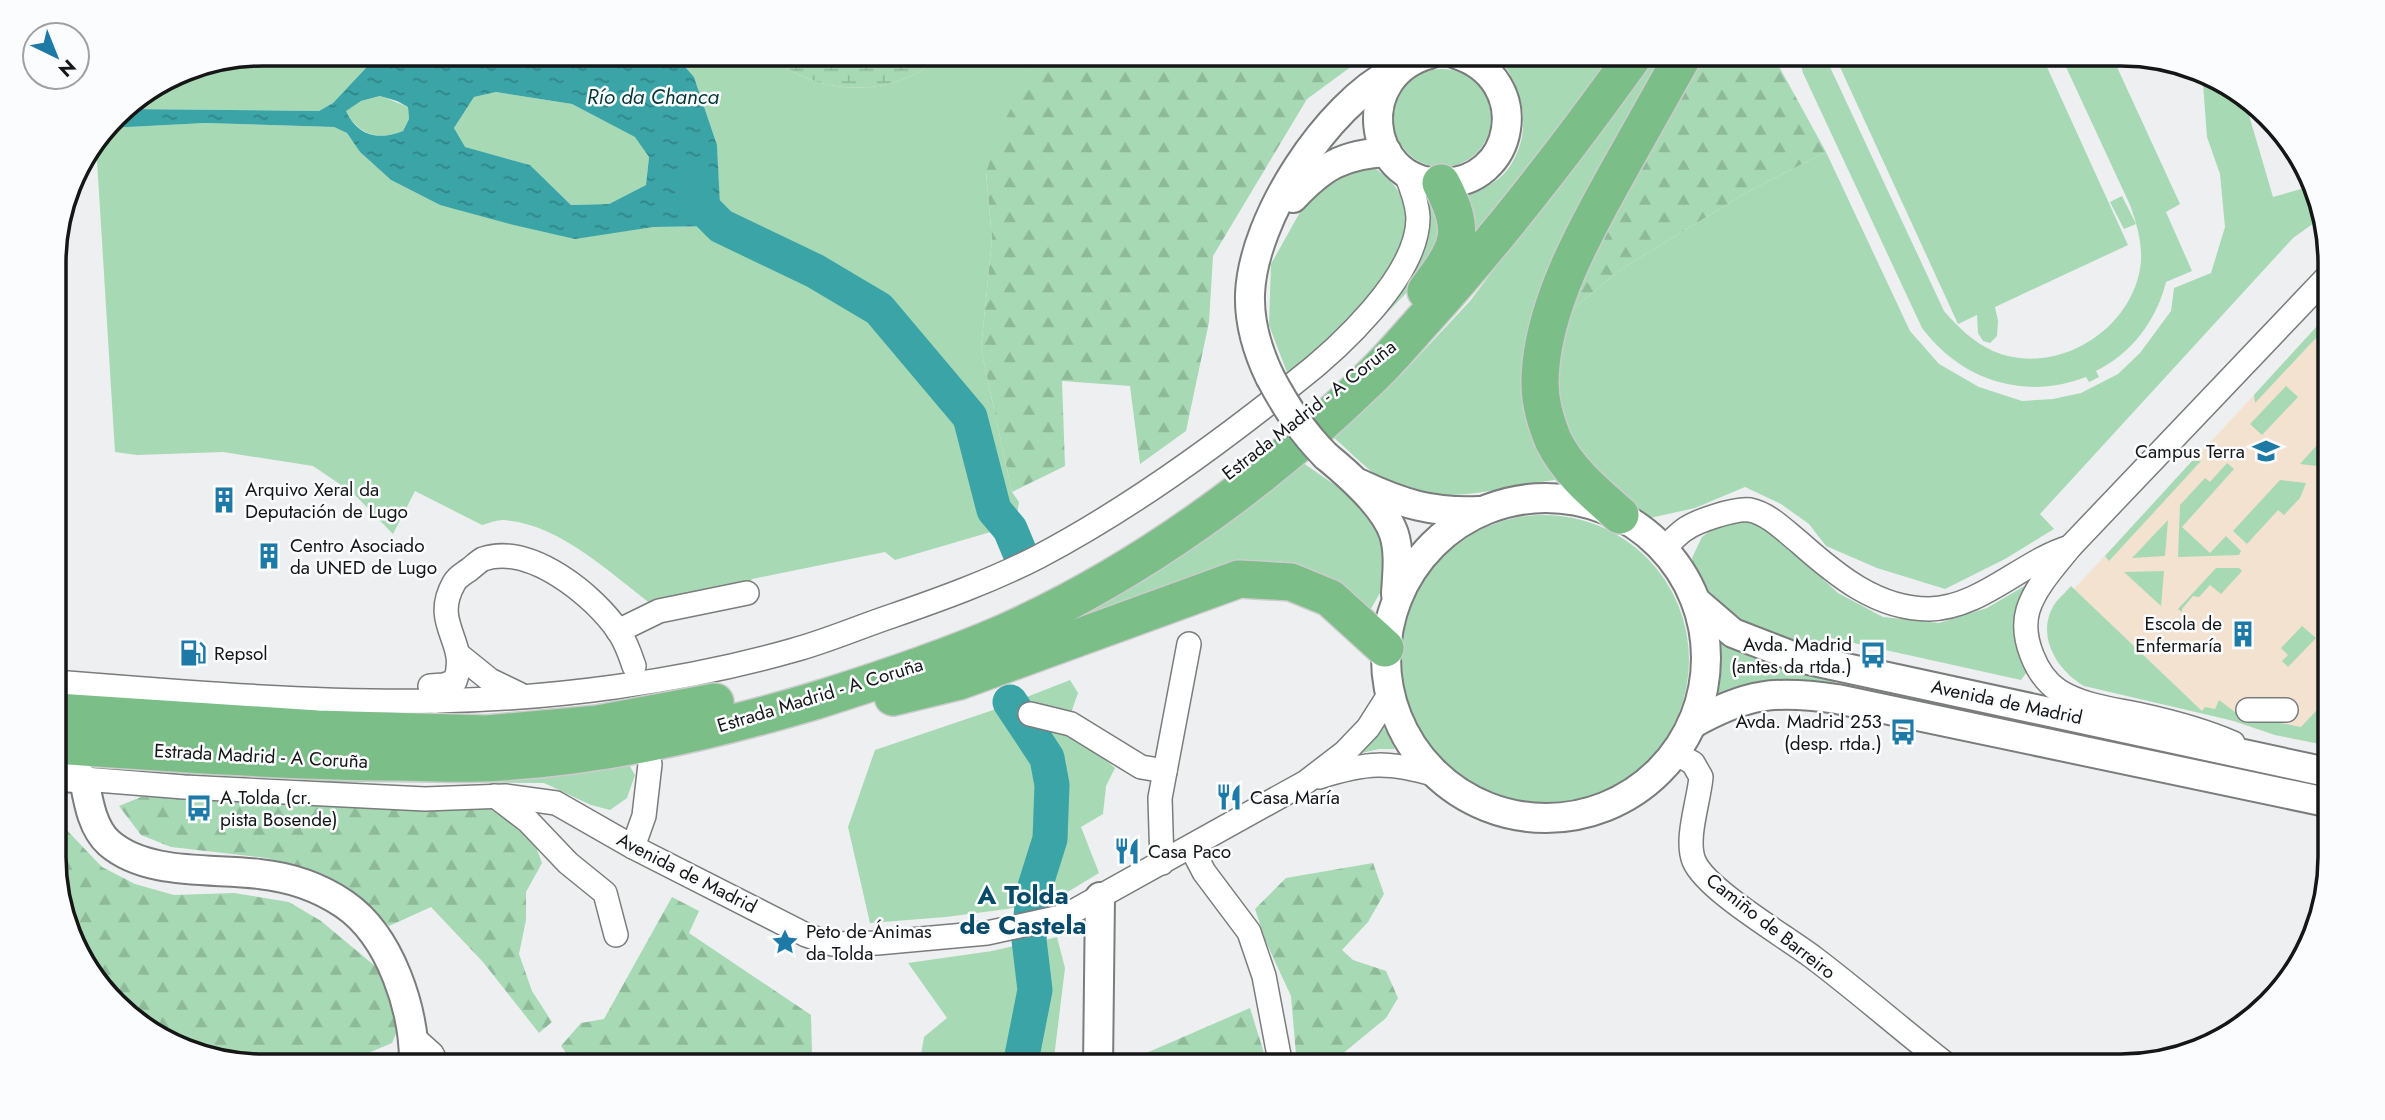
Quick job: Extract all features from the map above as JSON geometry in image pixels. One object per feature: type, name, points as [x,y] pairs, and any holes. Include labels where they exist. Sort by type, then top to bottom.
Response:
[{"type":"highway","name":"Estrada Madrid - A Coruña","points":[[66,746],[290,761],[481,763],[600,751],[754,719],[890,678],[1005,632],[1074,598],[1157,549],[1248,484],[1321,424],[1371,378],[1510,221],[1626,66]]},
{"type":"highway","points":[[1620,515],[1585,484],[1553,440],[1545,415],[1540,384],[1543,354],[1559,294],[1587,225],[1677,66]]},
{"type":"highway","points":[[1322,401],[1426,292],[1447,262],[1458,228],[1456,215],[1441,183]]},
{"type":"highway","name":"Estrada Madrid - A Coruña","points":[[66,713],[317,729],[487,734],[598,724],[728,699],[900,648],[1000,606],[1099,557],[1180,510],[1257,455],[1430,313]]},
{"type":"highway","points":[[600,751],[728,737],[959,681],[1239,579],[1291,582],[1330,598],[1385,648]]},
{"type":"street","points":[[1358,482],[1394,534],[1398,565],[1395,602],[1385,648],[1389,695],[1406,738],[1436,775],[1468,799],[1488,808],[1510,815],[1556,818],[1590,812],[1623,799],[1651,779],[1675,753],[1692,724],[1705,685],[1706,643],[1697,602],[1678,565],[1664,548],[1644,530],[1620,515],[1574,499],[1527,498],[1480,511],[1448,512],[1417,507],[1390,498],[1358,482],[1326,456],[1285,406],[1259,354],[1251,322],[1250,292],[1255,263],[1281,195],[1323,132],[1359,92],[1403,66]]},
{"type":"street","points":[[1270,223],[1313,177],[1333,163],[1356,154],[1396,162],[1416,178],[1441,183],[1461,181],[1478,172],[1493,159],[1503,142],[1507,123],[1506,104],[1499,86],[1482,66]]},
{"type":"street","points":[[66,683],[273,697],[435,701],[571,692],[721,668],[796,650],[959,593],[1034,559],[1169,478],[1252,418],[1318,365],[1370,313],[1391,286],[1414,244],[1418,218],[1413,193],[1379,135],[1377,117],[1380,98],[1388,82],[1400,68]]},
{"type":"street","points":[[2275,761],[2200,729],[2083,703],[2057,690],[2035,665],[2028,643],[2028,611],[2042,583],[2070,547],[2318,287]]},
{"type":"street","points":[[1664,548],[1685,528],[1728,512],[1750,510],[1776,522],[1813,555],[1867,594],[1892,604],[1930,609],[1969,601],[2049,553],[2070,547]]},
{"type":"street","points":[[1395,602],[1415,564],[1444,533],[1480,511]]},
{"type":"street","points":[[435,701],[430,686],[455,681],[460,668],[459,655],[446,623],[445,607],[455,581],[482,559],[507,556],[531,561],[558,575],[596,604],[618,631],[634,666]]},
{"type":"street","points":[[618,631],[659,611],[747,593]]},
{"type":"street","name":"Avenida de Madrid","points":[[1697,602],[1733,633],[1795,657],[2318,770]]},
{"type":"street","points":[[1163,863],[1160,798],[1189,644]]},
{"type":"street","points":[[459,655],[490,680],[522,696]]},
{"type":"street","name":"Avenida de Madrid","points":[[1692,724],[1740,700],[1769,694],[1798,693],[2318,800]]},
{"type":"street","name":"Avenida de Madrid","points":[[84,779],[184,787],[411,798],[495,796],[556,803],[633,847],[806,935],[832,944],[877,943],[987,933],[1055,920],[1306,782],[1345,752],[1368,727],[1389,695]]},
{"type":"street","points":[[2248,710],[2286,710]]},
{"type":"street","points":[[1030,714],[1071,724],[1141,767],[1165,771]]},
{"type":"street","name":"Camiño de Barreiro","points":[[1675,753],[1693,763],[1702,777],[1691,840],[1694,860],[1700,870],[1717,889],[1815,959],[1932,1053]]},
{"type":"street","points":[[633,847],[644,816],[650,764]]},
{"type":"street","name":"Avenida de Madrid","points":[[1306,782],[1341,771],[1380,764],[1406,766],[1436,775]]},
{"type":"street","points":[[66,777],[84,779],[95,824],[108,843],[131,856],[164,867],[261,874],[310,886],[345,905],[369,928],[389,959],[402,990],[413,1054]]},
{"type":"street","points":[[495,796],[528,821],[568,863],[605,892],[616,935]]},
{"type":"street","points":[[1191,847],[1204,872],[1249,932],[1264,976],[1279,1053]]},
{"type":"street","points":[[1098,1054],[1100,897]]},
{"type":"street","points":[[412,1036],[432,1054]]},
{"type":"shaded area","name":"Campus Terra","points":[[2318,326],[2318,744],[2275,735],[2202,711],[2074,589]]},
{"type":"green space","points":[[1351,66],[1307,99],[1213,256],[1209,322],[1186,431],[1140,464],[1130,386],[1062,381],[1065,466],[1012,492],[981,349],[992,239],[986,172],[1006,118],[1033,67]]},
{"type":"green space","points":[[1603,66],[1465,244],[1462,197],[1499,179],[1516,155],[1521,140],[1523,125],[1519,95],[1505,67]]},
{"type":"green space","points":[[1647,66],[1665,66],[1529,391],[1555,480],[1466,494],[1421,493],[1399,487],[1379,477],[1330,434],[1399,377],[1470,301]]},
{"type":"green space","points":[[1698,66],[1779,66],[1826,152],[1749,191],[1621,269],[1566,315],[1612,211]]},
{"type":"green space","points":[[1801,66],[1830,66],[1944,311],[1966,334],[1993,351],[2017,358],[2042,358],[2066,353],[2088,342],[2108,327],[2124,308],[2135,286],[2141,255],[2135,219],[2066,66],[2117,66],[2180,204],[2166,212],[2192,271],[2166,282],[2156,310],[2141,334],[2121,355],[2096,371],[2099,377],[2089,382],[2086,377],[2040,387],[2017,386],[1975,373],[1955,361],[1922,328]]},
{"type":"green space","points":[[1840,66],[2046,66],[2128,245],[1995,307],[1997,336],[1990,343],[1983,341],[1978,333],[1977,315],[1958,324]]},
{"type":"green space","points":[[251,67],[367,67],[333,103],[319,111],[141,109],[188,82],[225,70]]},
{"type":"green space","points":[[685,67],[785,67],[809,79],[856,88],[880,86],[902,80],[927,67],[1034,67],[1007,118],[986,173],[992,239],[981,349],[1012,492],[1019,502],[1016,520],[994,531],[895,560],[885,552],[752,579],[746,587],[651,604],[563,539],[523,523],[503,520],[482,525],[415,491],[393,534],[353,493],[313,466],[223,452],[137,455],[115,452],[97,159],[121,127],[205,123],[334,127],[347,133],[360,152],[391,180],[440,205],[653,227],[720,226],[717,145],[694,77]]},
{"type":"green space","points":[[785,67],[927,67],[902,80],[880,86],[856,88],[809,79]]},
{"type":"green space","points":[[1442,69],[1461,73],[1477,83],[1487,99],[1491,118],[1487,137],[1477,153],[1461,163],[1442,167],[1423,163],[1407,153],[1397,137],[1393,118],[1397,99],[1407,83],[1423,73]]},
{"type":"green space","points":[[2203,85],[2220,93],[2248,113],[2273,197],[2303,188],[2314,223],[2293,238],[2040,514],[2054,529],[2005,559],[1945,589],[1877,568],[1826,546],[1809,524],[1781,504],[1745,487],[1695,508],[1650,518],[1614,495],[1573,447],[1561,415],[1553,378],[1566,315],[1621,269],[1749,191],[1826,152],[1910,331],[1939,364],[1979,387],[2022,401],[2053,399],[2081,393],[2118,374],[2140,353],[2171,311],[2174,288],[2211,273],[2225,227],[2220,174],[2207,137]]},
{"type":"green space","points":[[496,92],[572,104],[636,137],[649,157],[646,185],[609,204],[571,205],[530,165],[464,147],[454,128],[474,97]]},
{"type":"green space","points":[[381,96],[408,107],[409,119],[403,131],[385,135],[370,134],[356,126],[345,111],[361,101]]},
{"type":"green space","points":[[1371,165],[1392,182],[1401,196],[1406,219],[1400,244],[1388,269],[1348,319],[1288,375],[1269,325],[1271,264],[1313,189],[1327,174]]},
{"type":"green space","points":[[2122,196],[2136,224],[2124,229],[2110,202]]},
{"type":"green space","points":[[1425,199],[1433,204],[1446,233],[1425,274],[1376,324],[1369,326]]},
{"type":"green space","points":[[2318,325],[2318,336],[2255,403],[2254,395]]},
{"type":"green space","points":[[2286,386],[2298,397],[2262,435],[2250,424]]},
{"type":"green space","points":[[2318,444],[2318,465],[2300,464]]},
{"type":"green space","points":[[1296,458],[1361,503],[1380,537],[1385,571],[1380,593],[1369,612],[1328,583],[1280,561],[1233,571],[990,655]]},
{"type":"green space","points":[[2192,461],[2201,461],[2109,561],[2105,556]]},
{"type":"green space","points":[[2227,463],[2234,469],[2182,527],[2210,553],[2226,536],[2241,551],[2239,555],[2178,557],[2180,505],[2205,478],[2210,482]]},
{"type":"green space","points":[[2280,480],[2306,483],[2300,498],[2284,515],[2278,510],[2247,544],[2233,531]]},
{"type":"green space","points":[[1544,515],[1572,518],[1600,526],[1625,539],[1647,557],[1665,579],[1678,604],[1686,632],[1689,660],[1686,688],[1678,716],[1665,741],[1647,763],[1625,781],[1600,794],[1572,802],[1544,805],[1516,802],[1488,794],[1463,781],[1441,763],[1423,741],[1410,716],[1402,688],[1399,660],[1402,632],[1410,604],[1423,579],[1441,557],[1463,539],[1488,526],[1516,518]]},
{"type":"green space","points":[[2168,520],[2165,556],[2132,558]]},
{"type":"green space","points":[[1723,521],[1747,522],[1769,530],[1838,593],[1883,617],[1939,623],[1987,608],[2033,581],[2029,669],[2021,680],[1831,638],[1829,649],[1760,629],[1738,618],[1698,581],[1692,558],[1702,537]]},
{"type":"green space","points":[[2216,568],[2239,568],[2242,571],[2221,594],[2210,585],[2199,597],[2193,596],[2182,612],[2178,609]]},
{"type":"green space","points":[[2164,571],[2161,606],[2124,572]]},
{"type":"green space","points":[[2071,586],[2202,711],[2205,707],[2215,709],[2219,700],[2239,715],[2301,727],[2318,709],[2318,744],[2084,686],[2065,670],[2051,650],[2047,626],[2056,602]]},
{"type":"green space","points":[[2302,626],[2316,638],[2288,667],[2282,661],[2288,655],[2281,648]]},
{"type":"green space","points":[[1721,639],[1776,667],[1836,680],[1834,685],[1775,681],[1748,686],[1717,698],[1721,675]]},
{"type":"green space","points":[[1070,680],[1078,693],[1066,727],[1115,768],[1106,786],[1103,814],[1081,827],[1099,873],[1056,899],[946,917],[870,923],[848,827],[875,750],[999,708]]},
{"type":"green space","points":[[1847,680],[2268,772],[2266,779],[1845,689]]},
{"type":"green space","points":[[1380,720],[1395,749],[1379,749],[1353,755]]},
{"type":"green space","points":[[628,763],[635,775],[627,798],[610,810],[591,805],[544,783],[311,782],[145,773],[144,764]]},
{"type":"green space","points":[[141,797],[520,805],[542,863],[526,892],[526,920],[519,954],[532,991],[552,1022],[539,1033],[483,962],[431,907],[389,926],[361,897],[323,874],[267,858],[171,847],[141,835],[119,806]]},
{"type":"green space","points":[[66,829],[102,867],[135,884],[174,895],[234,893],[289,902],[321,921],[387,976],[400,1024],[392,1043],[366,1054],[264,1054],[225,1050],[200,1043],[165,1027],[124,996],[93,955],[73,907],[68,882]]},
{"type":"green space","points":[[1373,863],[1384,894],[1368,922],[1342,950],[1353,960],[1386,971],[1398,998],[1386,1018],[1343,1053],[1296,1053],[1291,996],[1266,942],[1255,909],[1286,878]]},
{"type":"green space","points":[[672,897],[699,911],[689,933],[811,1015],[812,1054],[567,1054],[561,1046],[581,1023],[604,1019]]},
{"type":"green space","points":[[1057,937],[1065,968],[1055,1054],[1030,1054],[1043,982],[1033,943]]},
{"type":"green space","points":[[1026,943],[1028,1008],[1019,1054],[921,1054],[924,1037],[947,1018],[908,963],[992,951]]},
{"type":"green space","points":[[1250,1008],[1264,1053],[1145,1054]]},
{"type":"water","name":"Río da Chanca","points":[[367,67],[685,67],[694,77],[717,145],[721,226],[653,227],[575,239],[440,205],[391,180],[360,152],[347,133],[334,127],[205,123],[121,127],[141,109],[319,111],[333,103]],"holes":[[[496,92],[572,104],[635,137],[649,157],[646,185],[609,204],[571,205],[530,165],[465,147],[454,128],[474,97]],[[380,96],[408,107],[409,119],[403,131],[386,136],[363,131],[346,111],[361,101]]]},
{"type":"water","points":[[1026,943],[1033,943],[1043,982],[1030,1054],[1019,1054],[1028,1008]]},
{"type":"waterway","name":"Río da Chanca","points":[[692,188],[704,209],[721,226],[815,271],[879,309],[970,417],[994,510],[1010,529],[1020,553]]},
{"type":"waterway","name":"Río da Chanca","points":[[1010,702],[1047,758],[1052,785],[1050,839],[1033,893],[1029,940],[1035,990],[1022,1054]]},
{"type":"place","name":"Campus Terra","points":[[2266,451]]},
{"type":"place","name":"Arquivo Xeral da Deputación de Lugo","points":[[224,500]]},
{"type":"place","name":"Centro Asociado da UNED de Lugo","points":[[269,556]]},
{"type":"place","name":"Escola de Enfermaría","points":[[2243,634]]},
{"type":"place","name":"Repsol","points":[[193,653]]},
{"type":"place","name":"Avda. Madrid (antes da rtda.)","points":[[1873,655]]},
{"type":"place","name":"Avda. Madrid 253 (desp. rtda.)","points":[[1903,732]]},
{"type":"place","name":"Casa María","points":[[1229,797]]},
{"type":"place","name":"A Tolda (cr. pista Bosende)","points":[[199,808]]},
{"type":"place","name":"Casa Paco","points":[[1127,851]]},
{"type":"place","name":"Peto de Ánimas da Tolda","points":[[785,942]]},
{"type":"district","name":"A Tolda de Castela","points":[[1023,910]]}]
